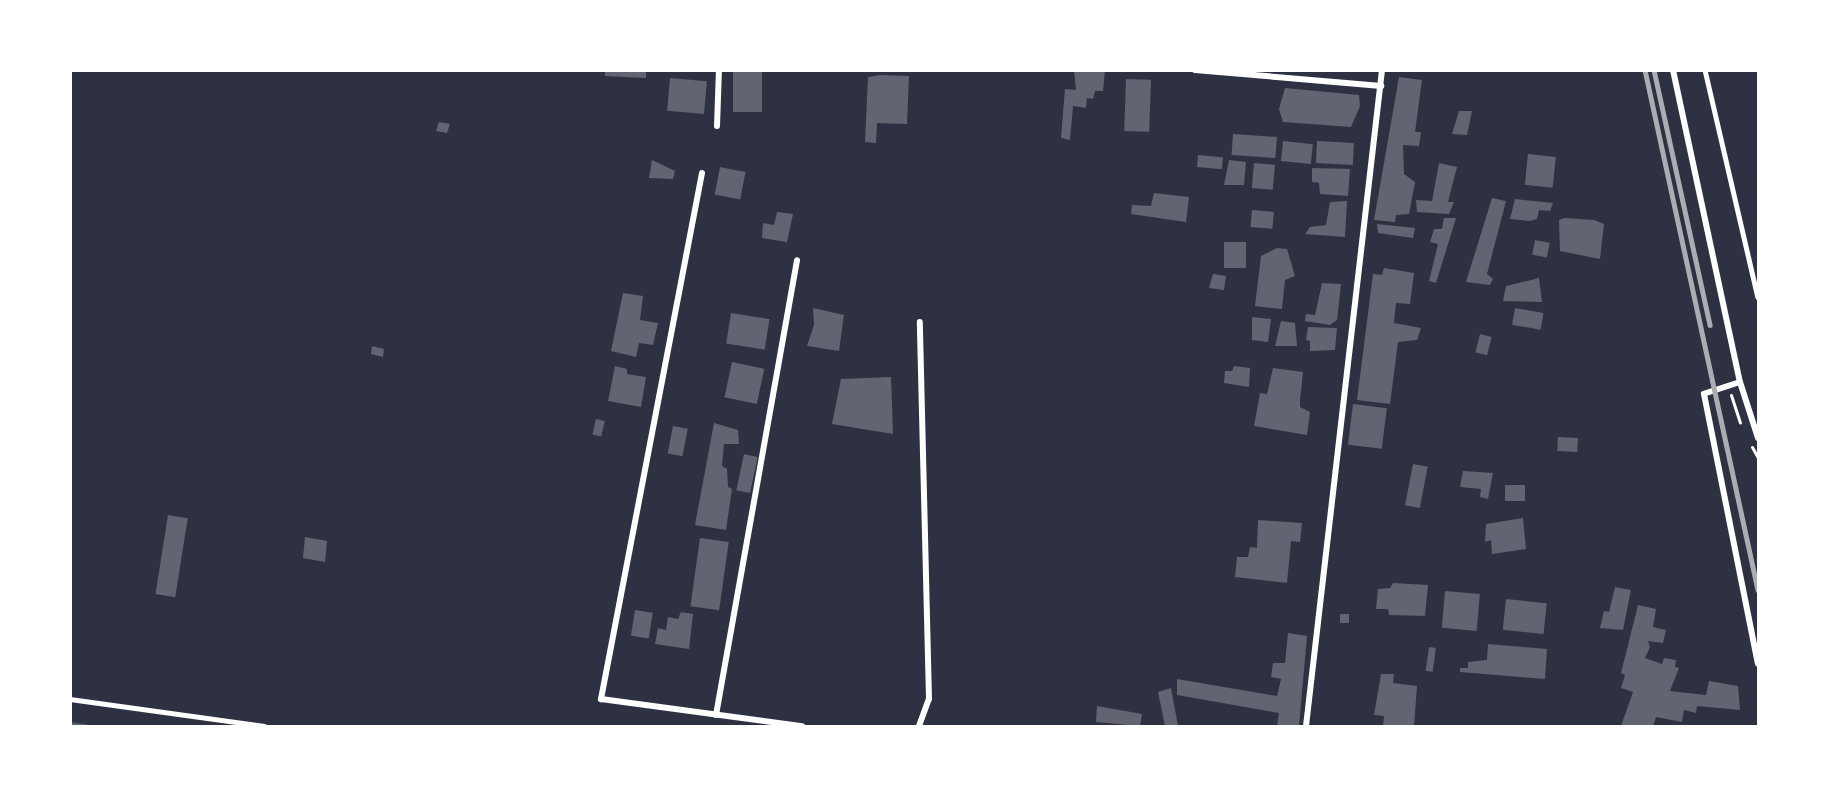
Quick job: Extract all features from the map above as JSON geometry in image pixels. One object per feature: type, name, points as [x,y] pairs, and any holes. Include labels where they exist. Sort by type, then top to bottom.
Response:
[{"type":"street","points":[[717,126],[719,70]]},
{"type":"street","points":[[1195,70],[1381,86]]},
{"type":"street","points":[[1306,726],[1382,70]]},
{"type":"street","points":[[1673,70],[1740,382],[1758,438]]},
{"type":"street","points":[[702,173],[601,699],[802,726]]},
{"type":"street","points":[[716,715],[797,260]]},
{"type":"street","points":[[919,726],[929,699],[920,322]]},
{"type":"street","points":[[1740,382],[1704,394],[1758,664]]},
{"type":"lane","points":[[1705,70],[1758,297]]},
{"type":"lane","points":[[70,699],[264,726]]},
{"type":"building","points":[[605,70],[646,70],[646,78],[605,76]]},
{"type":"building","points":[[733,70],[762,70],[762,112],[733,112]]},
{"type":"building","points":[[1074,70],[1105,70],[1103,91],[1095,91],[1093,99],[1087,98],[1086,108],[1073,106],[1070,140],[1061,138],[1065,89],[1076,90]]},
{"type":"building","points":[[909,76],[907,124],[877,123],[876,143],[865,142],[868,77]]},
{"type":"building","points":[[1399,77],[1422,80],[1415,132],[1421,132],[1419,146],[1403,145],[1404,174],[1415,182],[1409,214],[1396,215],[1395,222],[1374,220]]},
{"type":"building","points":[[670,78],[707,81],[704,114],[667,111]]},
{"type":"building","points":[[1126,79],[1151,80],[1149,132],[1124,131]]},
{"type":"building","points":[[1285,88],[1359,95],[1360,106],[1351,127],[1283,122],[1279,109]]},
{"type":"building","points":[[1459,111],[1472,111],[1467,135],[1452,134]]},
{"type":"building","points":[[439,122],[450,124],[447,133],[436,131]]},
{"type":"building","points":[[1233,134],[1277,137],[1275,158],[1232,155]]},
{"type":"building","points":[[1283,141],[1313,144],[1311,164],[1281,161]]},
{"type":"building","points":[[1317,141],[1354,143],[1353,165],[1316,163]]},
{"type":"building","points":[[1528,154],[1556,157],[1553,188],[1525,185]]},
{"type":"building","points":[[1198,155],[1223,157],[1222,169],[1197,167]]},
{"type":"building","points":[[652,160],[675,171],[673,179],[649,178]]},
{"type":"building","points":[[1229,160],[1246,162],[1244,185],[1224,185]]},
{"type":"building","points":[[1254,163],[1275,165],[1273,190],[1252,188]]},
{"type":"building","points":[[1439,163],[1457,167],[1448,202],[1454,202],[1449,214],[1417,212],[1416,200],[1432,201]]},
{"type":"building","points":[[720,167],[746,172],[740,199],[715,194]]},
{"type":"building","points":[[1312,168],[1350,169],[1348,196],[1320,194],[1319,183],[1312,182]]},
{"type":"building","points":[[1154,193],[1189,197],[1186,222],[1131,214],[1132,205],[1151,206]]},
{"type":"building","points":[[1492,198],[1506,201],[1487,274],[1493,279],[1490,285],[1466,282]]},
{"type":"building","points":[[1515,199],[1553,203],[1550,211],[1539,210],[1537,219],[1530,221],[1510,219]]},
{"type":"building","points":[[1347,201],[1345,237],[1305,234],[1310,227],[1326,225],[1330,202]]},
{"type":"building","points":[[1252,210],[1274,212],[1272,229],[1251,227]]},
{"type":"building","points":[[777,212],[793,214],[787,242],[762,238],[763,223],[774,225]]},
{"type":"building","points":[[1444,218],[1456,218],[1436,283],[1429,281],[1438,244],[1430,242],[1434,229],[1442,229]]},
{"type":"building","points":[[1565,218],[1594,220],[1604,224],[1600,259],[1560,251],[1559,220]]},
{"type":"building","points":[[1377,224],[1415,228],[1413,238],[1378,233]]},
{"type":"building","points":[[1535,240],[1550,243],[1547,258],[1532,255]]},
{"type":"building","points":[[1224,242],[1246,242],[1246,268],[1224,268]]},
{"type":"building","points":[[1277,248],[1287,249],[1295,276],[1285,280],[1282,309],[1255,306],[1261,256]]},
{"type":"building","points":[[1384,268],[1414,273],[1410,304],[1396,303],[1394,323],[1421,328],[1417,340],[1398,342],[1390,404],[1357,400],[1373,274],[1382,275]]},
{"type":"building","points":[[1213,274],[1226,276],[1224,290],[1209,288]]},
{"type":"building","points":[[1539,278],[1542,302],[1503,301],[1506,286]]},
{"type":"building","points":[[1322,283],[1341,284],[1337,320],[1330,325],[1305,321],[1306,314],[1315,315]]},
{"type":"building","points":[[623,293],[643,296],[640,320],[658,323],[653,345],[639,343],[636,357],[611,351]]},
{"type":"building","points":[[813,308],[844,315],[839,351],[807,346],[814,325]]},
{"type":"building","points":[[1515,308],[1544,313],[1541,330],[1512,325]]},
{"type":"building","points":[[731,313],[770,319],[765,350],[726,344]]},
{"type":"building","points":[[1252,317],[1271,319],[1268,342],[1252,340]]},
{"type":"building","points":[[1281,321],[1295,323],[1297,346],[1275,346]]},
{"type":"building","points":[[1308,327],[1337,328],[1335,350],[1310,351],[1310,341],[1306,340]]},
{"type":"building","points":[[1480,334],[1492,337],[1487,355],[1475,352]]},
{"type":"building","points":[[372,346],[384,349],[383,357],[371,354]]},
{"type":"building","points":[[732,362],[764,369],[757,404],[725,397]]},
{"type":"building","points":[[615,366],[627,369],[627,374],[646,377],[641,407],[608,401]]},
{"type":"building","points":[[1234,366],[1250,368],[1249,387],[1224,383],[1225,371],[1232,371]]},
{"type":"building","points":[[1273,368],[1303,372],[1300,407],[1310,412],[1307,435],[1254,426],[1260,393],[1267,394]]},
{"type":"building","points":[[891,377],[893,434],[832,424],[841,379]]},
{"type":"building","points":[[1353,404],[1387,408],[1382,449],[1348,445]]},
{"type":"building","points":[[596,419],[605,421],[601,437],[592,435]]},
{"type":"building","points":[[714,423],[738,430],[739,444],[724,444],[722,466],[727,469],[728,487],[732,489],[726,530],[695,525]]},
{"type":"building","points":[[673,426],[688,429],[682,456],[668,453]]},
{"type":"building","points":[[1558,437],[1578,438],[1577,452],[1557,451]]},
{"type":"building","points":[[744,454],[758,457],[750,493],[736,490]]},
{"type":"building","points":[[1413,464],[1428,467],[1420,508],[1405,505]]},
{"type":"building","points":[[1463,471],[1493,473],[1488,499],[1480,497],[1481,489],[1460,487]]},
{"type":"building","points":[[1505,485],[1525,485],[1525,501],[1505,501]]},
{"type":"building","points":[[168,515],[188,518],[175,597],[155,594]]},
{"type":"building","points":[[1523,518],[1526,549],[1492,554],[1491,540],[1485,542],[1486,524]]},
{"type":"building","points":[[1258,520],[1302,523],[1300,542],[1291,541],[1287,583],[1235,577],[1237,557],[1248,557],[1250,547],[1257,548]]},
{"type":"building","points":[[305,537],[327,541],[325,562],[303,558]]},
{"type":"building","points":[[700,538],[729,542],[719,610],[690,606]]},
{"type":"building","points":[[1393,583],[1428,585],[1425,616],[1389,615],[1388,609],[1376,609],[1378,589],[1390,588]]},
{"type":"building","points":[[1615,587],[1631,590],[1623,630],[1600,628],[1604,611],[1609,612]]},
{"type":"building","points":[[1445,591],[1480,594],[1477,631],[1442,628]]},
{"type":"building","points":[[1506,599],[1547,603],[1544,634],[1503,630]]},
{"type":"building","points":[[1638,605],[1656,609],[1653,627],[1666,630],[1663,643],[1648,641],[1650,647],[1645,658],[1662,664],[1664,658],[1676,660],[1675,667],[1679,668],[1670,691],[1706,695],[1709,681],[1738,686],[1740,710],[1697,706],[1696,713],[1684,710],[1682,722],[1656,717],[1653,726],[1621,726],[1633,692],[1621,688],[1625,675],[1621,673]]},
{"type":"building","points":[[635,610],[653,613],[649,638],[631,636]]},
{"type":"building","points":[[681,612],[693,614],[689,649],[655,644],[658,628],[666,630],[668,617],[678,619]]},
{"type":"building","points":[[1340,614],[1349,614],[1349,623],[1340,623]]},
{"type":"building","points":[[1288,633],[1307,636],[1299,726],[1277,726],[1279,713],[1177,695],[1177,679],[1277,696],[1281,679],[1271,677],[1273,663],[1285,663]]},
{"type":"building","points":[[1488,644],[1547,649],[1545,679],[1460,672],[1460,668],[1468,668],[1468,662],[1487,660]]},
{"type":"building","points":[[1429,647],[1436,648],[1433,672],[1426,671]]},
{"type":"building","points":[[1381,674],[1394,674],[1393,683],[1417,686],[1414,726],[1383,726],[1384,716],[1374,715]]},
{"type":"building","points":[[1171,688],[1178,726],[1165,726],[1158,692]]},
{"type":"building","points":[[1097,706],[1142,714],[1140,726],[1096,722]]},
{"type":"waterway","points":[[70,724],[85,726]]},
{"type":"railway","points":[[1645,70],[1758,590]]},
{"type":"railway","points":[[1654,70],[1710,325]]}]
